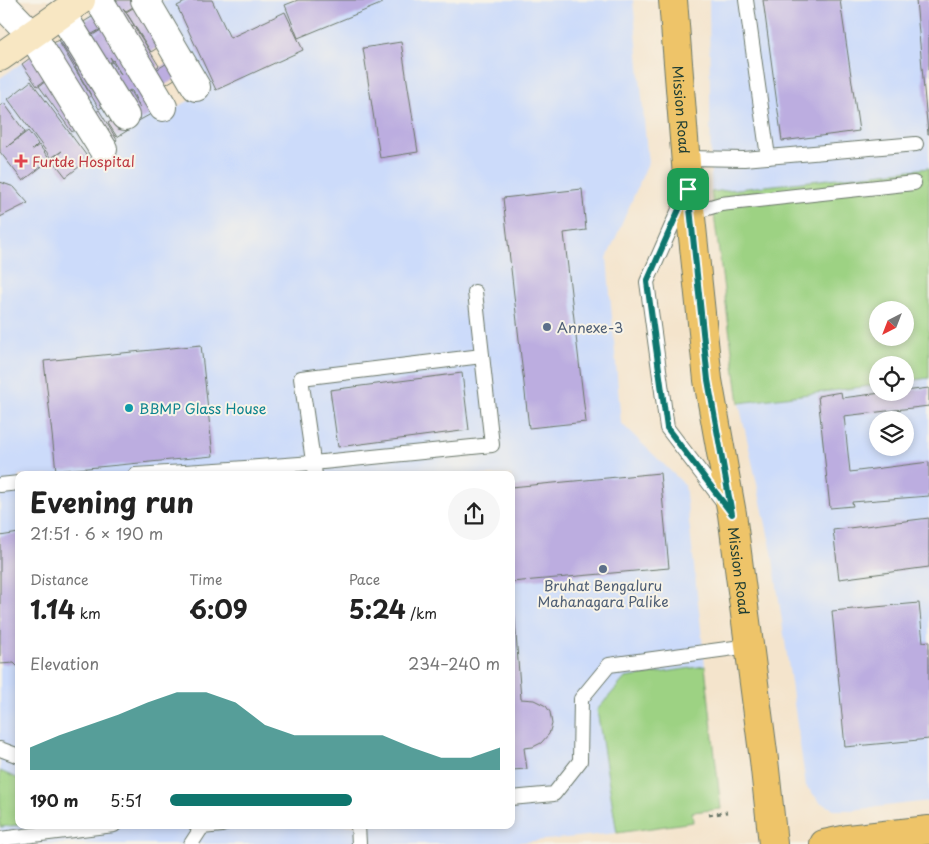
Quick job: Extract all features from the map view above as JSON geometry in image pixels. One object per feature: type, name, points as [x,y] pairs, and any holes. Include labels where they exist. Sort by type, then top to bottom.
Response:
[{"type":"main road","name":"Mission Road","points":[[673,0],[689,201],[708,380],[732,514],[773,844]]},
{"type":"main road","points":[[0,57],[72,7]]},
{"type":"main road","points":[[824,844],[929,830]]},
{"type":"street","points":[[99,0],[163,107]]},
{"type":"street","points":[[145,0],[196,87]]},
{"type":"street","points":[[0,2],[32,35],[103,149]]},
{"type":"street","points":[[72,7],[124,116]]},
{"type":"lane","points":[[746,0],[768,157]]},
{"type":"lane","points":[[686,158],[744,159],[916,144]]},
{"type":"lane","points":[[732,514],[667,428],[647,282],[689,201],[721,204],[914,182]]},
{"type":"lane","points":[[249,471],[314,469],[492,445],[475,292]]},
{"type":"lane","points":[[314,469],[301,378],[482,356]]},
{"type":"lane","points":[[0,485],[15,484]]},
{"type":"lane","points":[[515,798],[554,794],[580,761],[581,699],[609,665],[749,646]]},
{"type":"lane","points":[[0,749],[15,755]]},
{"type":"lane","points":[[0,840],[84,829]]},
{"type":"lane","points":[[190,844],[198,829]]},
{"type":"lane","points":[[358,829],[359,844]]},
{"type":"path","points":[[709,815],[727,812]]},
{"type":"shaded area","name":"Bruhat Bengaluru Mahanagara Palike","points":[[152,0],[633,0],[648,163],[607,258],[621,423],[685,485],[721,809],[692,812],[693,822],[617,833],[503,844],[0,844],[0,78],[100,9],[164,113],[207,92]]},
{"type":"shaded area","points":[[709,0],[929,0],[929,801],[852,810],[836,810],[820,802],[806,786],[772,552],[739,403],[711,192]]},
{"type":"green space","points":[[929,168],[929,378],[914,380],[914,356],[869,356],[869,386],[739,403],[711,192]]},
{"type":"green space","points":[[705,666],[721,809],[692,812],[693,822],[617,833],[597,710],[625,678]]},
{"type":"green space","points":[[0,771],[15,777],[15,825],[0,827]]},
{"type":"building","points":[[117,0],[138,0],[140,3],[126,11],[123,8],[134,25],[126,30],[134,26],[159,66],[146,74],[106,7]]},
{"type":"building","points":[[189,0],[212,0],[230,38],[285,12],[303,50],[216,90],[177,6]]},
{"type":"building","points":[[298,0],[382,0],[383,3],[298,38],[285,5]]},
{"type":"building","points":[[763,0],[840,0],[859,131],[782,141]]},
{"type":"building","points":[[916,0],[929,0],[929,134],[928,134]]},
{"type":"building","points":[[140,4],[165,43],[151,52],[126,12]]},
{"type":"building","points":[[100,12],[108,25],[85,38],[77,26]]},
{"type":"building","points":[[109,25],[160,109],[133,124],[118,98],[130,91],[140,108],[132,91],[130,90],[117,98],[100,69],[112,62],[121,74],[110,57],[112,61],[100,68],[83,41]]},
{"type":"building","points":[[72,32],[88,58],[75,66],[59,40]]},
{"type":"building","points":[[58,40],[91,96],[79,103],[45,49]]},
{"type":"building","points":[[401,42],[418,152],[380,158],[363,48]]},
{"type":"building","points":[[38,52],[55,74],[37,86],[22,64]]},
{"type":"building","points":[[88,59],[112,101],[99,109],[75,67]]},
{"type":"building","points":[[174,59],[183,74],[155,91],[146,76]]},
{"type":"building","points":[[55,75],[85,123],[72,132],[39,86]]},
{"type":"building","points":[[31,81],[89,159],[66,177],[52,159],[62,151],[51,158],[8,99]]},
{"type":"building","points":[[4,103],[25,132],[7,147],[28,131],[38,144],[32,150],[39,145],[50,160],[23,181],[0,152],[0,106]]},
{"type":"building","points":[[99,110],[117,140],[104,148],[86,119]]},
{"type":"building","points":[[121,115],[130,129],[117,137],[108,123]]},
{"type":"building","points":[[0,182],[14,187],[28,203],[0,217]]},
{"type":"building","name":"Annexe-3","points":[[582,189],[586,230],[564,233],[586,422],[529,428],[503,198]]},
{"type":"building","name":"BBMP Glass House","points":[[201,345],[213,456],[56,471],[44,361]]},
{"type":"building","points":[[462,373],[469,430],[338,447],[330,390]]},
{"type":"building","points":[[929,388],[929,406],[869,411],[869,413],[844,416],[850,472],[929,462],[929,496],[852,502],[853,506],[830,508],[818,396],[841,392],[842,398],[869,395],[869,401],[914,401],[914,390]]},
{"type":"building","points":[[660,473],[669,568],[515,582],[515,487]]},
{"type":"building","points":[[929,518],[929,567],[839,579],[833,530]]},
{"type":"building","points":[[15,534],[15,664],[0,664],[0,536]]},
{"type":"building","points":[[919,603],[923,642],[929,641],[929,739],[845,747],[832,611]]},
{"type":"building","points":[[515,622],[521,699],[534,700],[546,706],[550,712],[552,724],[549,734],[541,743],[533,747],[524,748],[527,769],[515,770]]},
{"type":"place","name":"Furtde Hospital","points":[[21,161]]},
{"type":"place","name":"Annexe-3","points":[[547,327]]},
{"type":"place","name":"BBMP Glass House","points":[[129,408]]},
{"type":"place","name":"Bruhat Bengaluru Mahanagara Palike","points":[[603,569]]},
{"type":"route","points":[[688,189],[708,380],[732,514],[667,428],[647,282],[688,189]]}]
